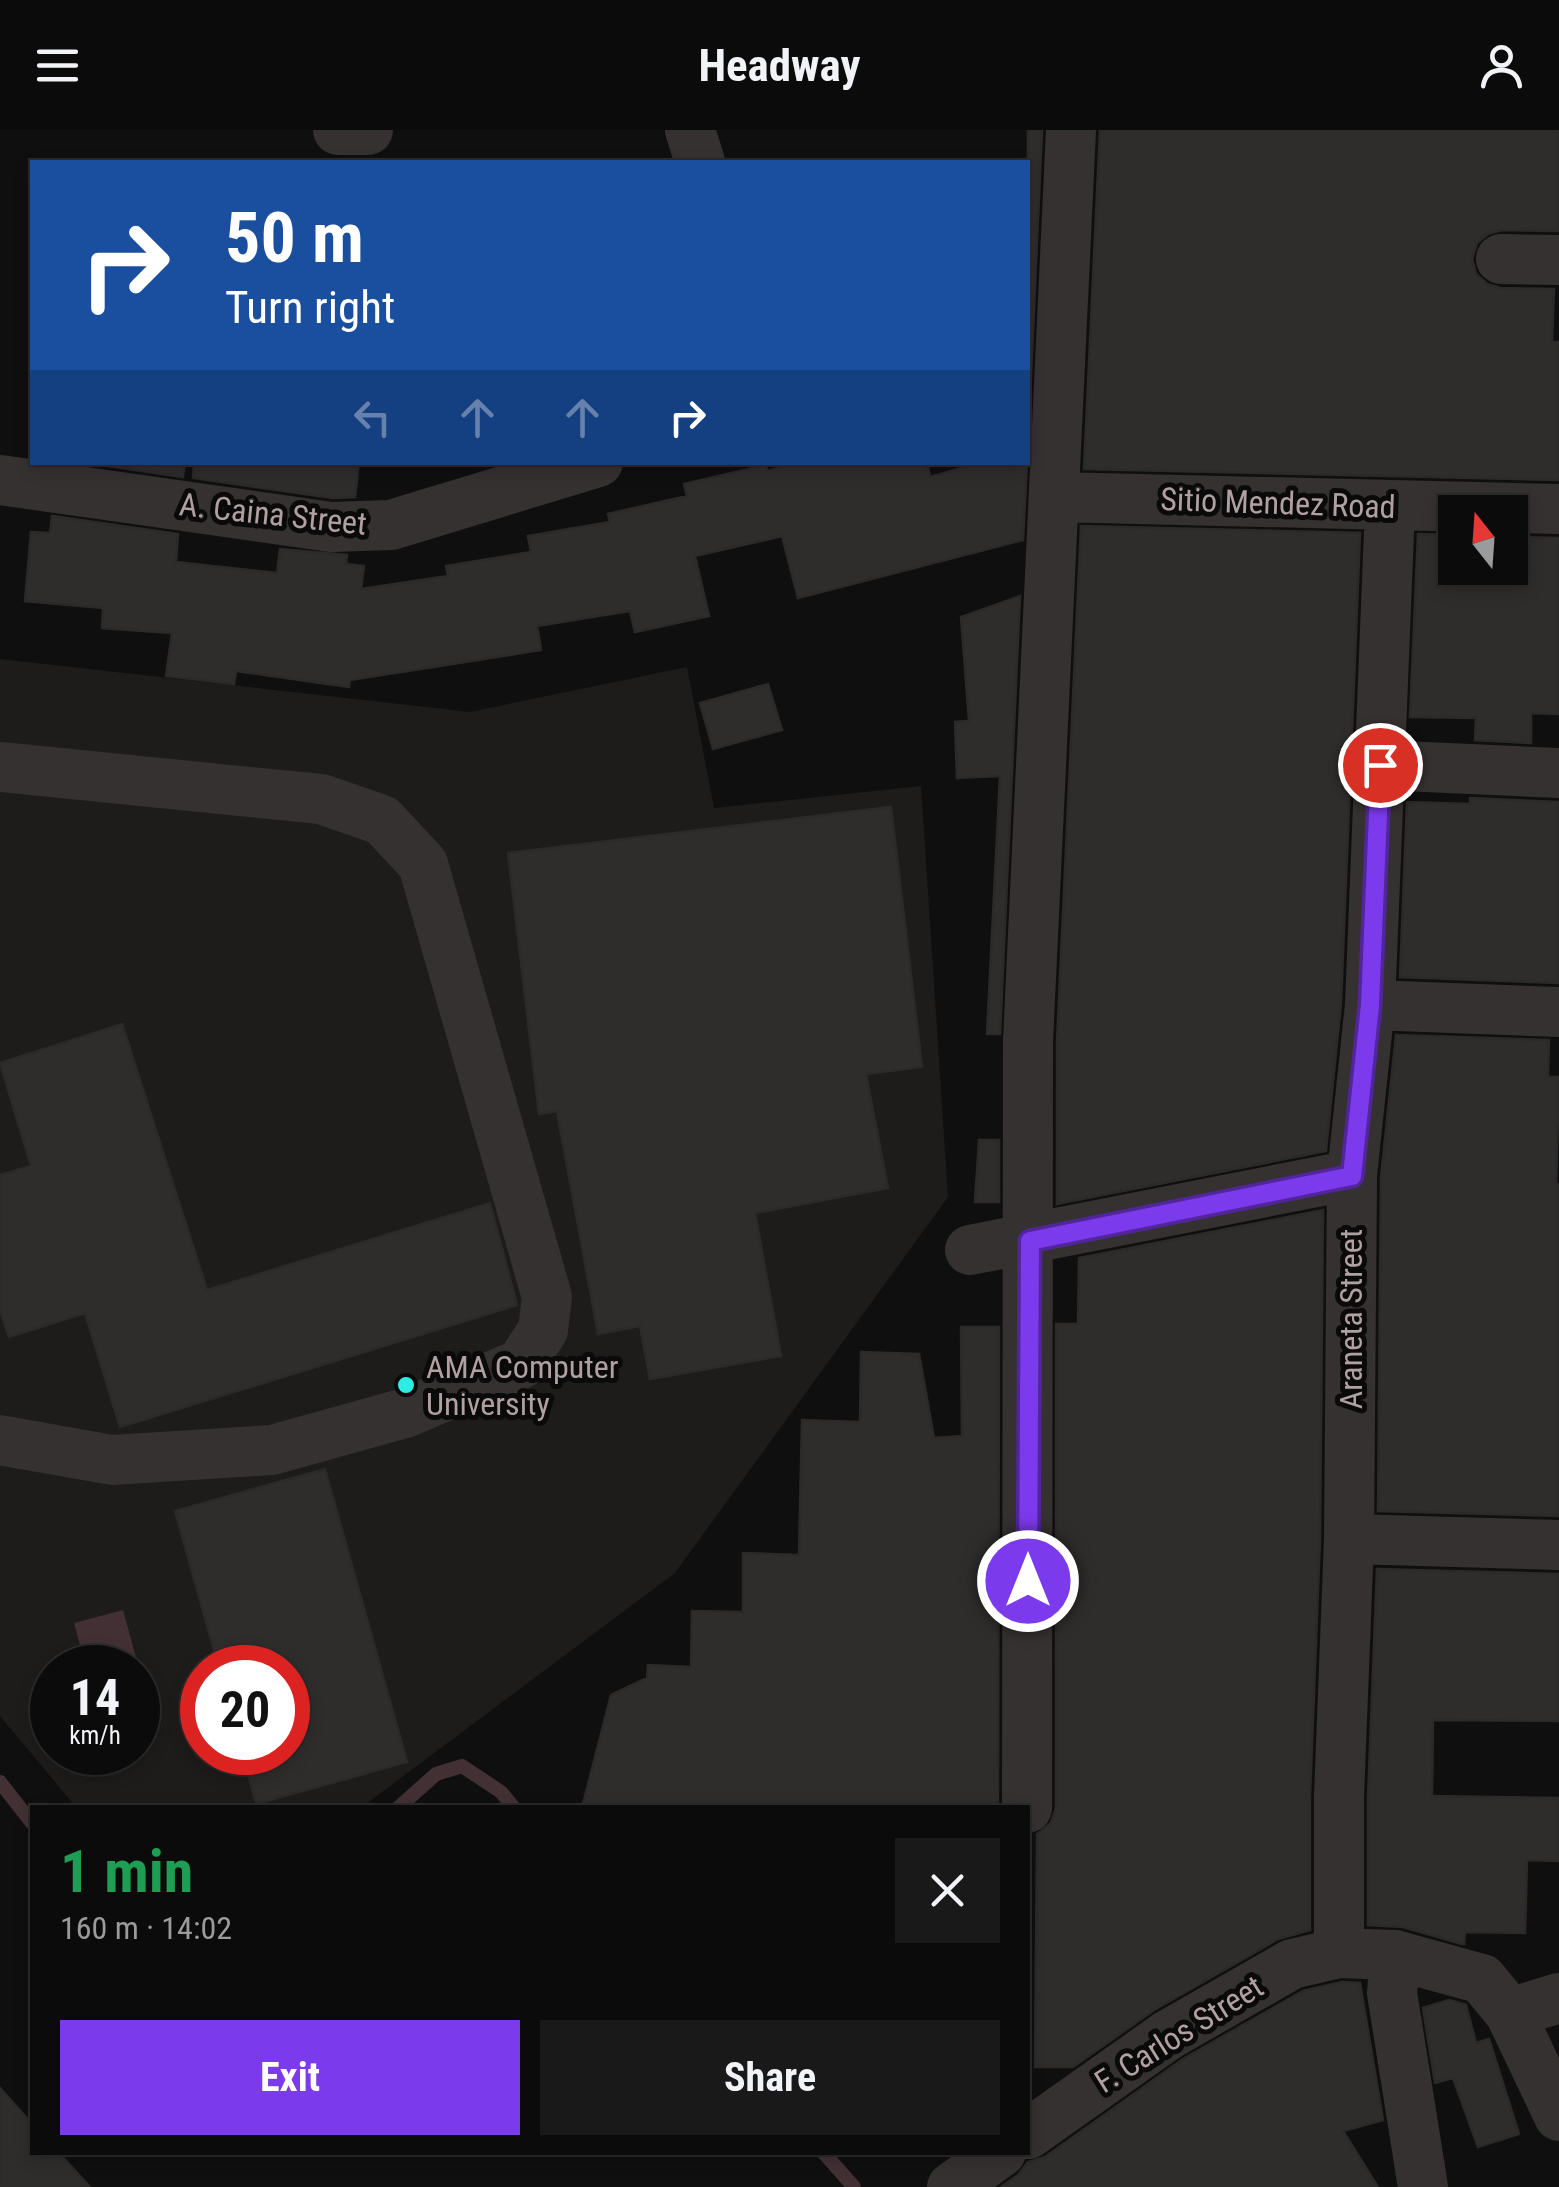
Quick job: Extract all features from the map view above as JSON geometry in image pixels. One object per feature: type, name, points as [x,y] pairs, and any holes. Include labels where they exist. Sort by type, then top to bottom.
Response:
[{"type":"street","points":[[338,130],[368,130]]},
{"type":"street","points":[[690,130],[699,160]]},
{"type":"street","points":[[1027,1805],[1028,1041],[1071,130]]},
{"type":"street","points":[[1501,260],[1559,260]]},
{"type":"street","name":"A. Caina Street","points":[[0,480],[331,527],[391,526],[588,465]]},
{"type":"street","name":"Sitio Mendez Road","points":[[1056,497],[1559,509]]},
{"type":"street","name":"Araneta Street","points":[[1339,1952],[1339,1796],[1350,1540],[1352,1176],[1370,1005],[1390,506]]},
{"type":"street","points":[[1380,765],[1559,773]]},
{"type":"street","points":[[0,767],[321,799],[382,820],[423,864],[547,1297],[543,1330],[521,1364],[405,1412],[272,1450],[112,1460],[0,1440]]},
{"type":"street","points":[[1370,1005],[1559,1012]]},
{"type":"street","points":[[970,1250],[1352,1176]]},
{"type":"street","points":[[1350,1540],[1559,1545]]},
{"type":"street","name":"F. Carlos Street","points":[[1030,2133],[1168,2035],[1292,1964],[1339,1952],[1394,1955],[1482,1979],[1510,2013],[1559,2116]]},
{"type":"street","points":[[1394,1955],[1392,1994],[1424,2187]]},
{"type":"street","points":[[1510,2013],[1559,1998]]},
{"type":"street","points":[[952,2187],[997,2155]]},
{"type":"shaded area","name":"AMA Computer University","points":[[0,659],[470,712],[687,667],[714,808],[921,786],[948,1197],[675,1573],[365,1805],[74,1805],[49,1775],[160,1775],[160,1645],[30,1645],[30,1752],[0,1716]]},
{"type":"shaded area","points":[[123,1610],[133,1645],[80,1645],[74,1623]]},
{"type":"building","points":[[1028,130],[1042,130],[1030,397],[1030,160]]},
{"type":"building","points":[[1100,130],[1559,130],[1559,231],[1502,230],[1488,234],[1477,243],[1472,259],[1476,274],[1487,284],[1500,288],[1554,289],[1552,342],[1559,342],[1559,480],[1084,469]]},
{"type":"building","points":[[101,465],[185,465],[183,477]]},
{"type":"building","points":[[194,465],[359,465],[355,497],[333,498],[193,478]]},
{"type":"building","points":[[766,465],[767,471],[790,465],[928,465],[930,477],[972,465],[1027,465],[1023,540],[798,598],[782,536],[695,556],[709,616],[635,632],[630,611],[537,626],[541,650],[350,680],[349,687],[236,671],[234,684],[166,676],[172,633],[102,628],[103,608],[25,601],[31,532],[50,533],[52,516],[178,534],[176,562],[277,573],[280,549],[347,555],[346,564],[364,566],[361,589],[448,576],[446,566],[531,552],[528,536],[610,522],[608,514],[687,496],[684,484]]},
{"type":"building","points":[[1081,526],[1360,533],[1341,1003],[1326,1151],[1057,1204],[1057,1042]]},
{"type":"building","points":[[1418,534],[1438,535],[1438,585],[1528,585],[1528,537],[1559,538],[1559,714],[1531,713],[1531,743],[1475,740],[1476,718],[1410,717]]},
{"type":"building","points":[[1020,596],[1000,1034],[987,1034],[1000,776],[957,778],[955,722],[969,721],[961,617]]},
{"type":"building","points":[[768,684],[782,730],[713,749],[700,703]]},
{"type":"building","points":[[1470,798],[1559,802],[1559,983],[1400,977],[1407,802],[1470,804]]},
{"type":"building","points":[[891,807],[922,1067],[866,1074],[888,1188],[755,1213],[781,1356],[650,1379],[640,1326],[598,1334],[557,1111],[539,1114],[508,853]]},
{"type":"building","points":[[122,1024],[207,1290],[490,1203],[517,1305],[120,1427],[85,1313],[9,1337],[0,1310],[0,1175],[31,1166],[0,1063]]},
{"type":"building","points":[[1396,1035],[1549,1040],[1548,1077],[1559,1077],[1559,1516],[1378,1511],[1381,1177]]},
{"type":"building","points":[[979,1140],[999,1140],[999,1202],[975,1202]]},
{"type":"building","points":[[1323,1210],[1310,1930],[1278,1939],[1154,2010],[1073,2067],[1035,2067],[1037,1834],[1051,1823],[1056,1808],[1056,1324],[1078,1324],[1079,1258]]},
{"type":"building","points":[[961,1327],[999,1327],[998,1805],[583,1805],[611,1695],[647,1678],[648,1665],[691,1667],[692,1611],[743,1612],[743,1553],[799,1555],[802,1420],[860,1422],[861,1352],[919,1354],[934,1438],[962,1436]]},
{"type":"building","points":[[325,1469],[407,1762],[256,1804],[248,1775],[310,1775],[310,1645],[213,1645],[175,1511]]},
{"type":"building","points":[[1377,1569],[1559,1574],[1559,1721],[1433,1720],[1432,1796],[1559,1798],[1559,1861],[1527,1860],[1525,1933],[1465,1932],[1462,1944],[1403,1927],[1368,1925],[1368,1798]]},
{"type":"building","points":[[1342,1982],[1360,1983],[1383,2120],[1343,2131],[1378,2187],[1001,2187],[1028,2162],[1045,2157],[1183,2059],[1303,1991]]},
{"type":"building","points":[[1449,2000],[1466,2005],[1476,2043],[1489,2039],[1519,2134],[1478,2147],[1453,2078],[1435,2083],[1423,2008]]},
{"type":"building","points":[[0,2088],[30,2122],[30,2155],[61,2155],[90,2187],[0,2187]]},
{"type":"waterway","points":[[401,1805],[436,1774],[462,1766],[501,1792],[512,1805]]},
{"type":"waterway","points":[[0,1782],[30,1820]]},
{"type":"waterway","points":[[826,2155],[854,2187]]},
{"type":"place","name":"AMA Computer University","points":[[406,1385]]},
{"type":"route","points":[[1028,1581],[1030,1241],[1352,1176],[1370,1005],[1380,765]]}]
